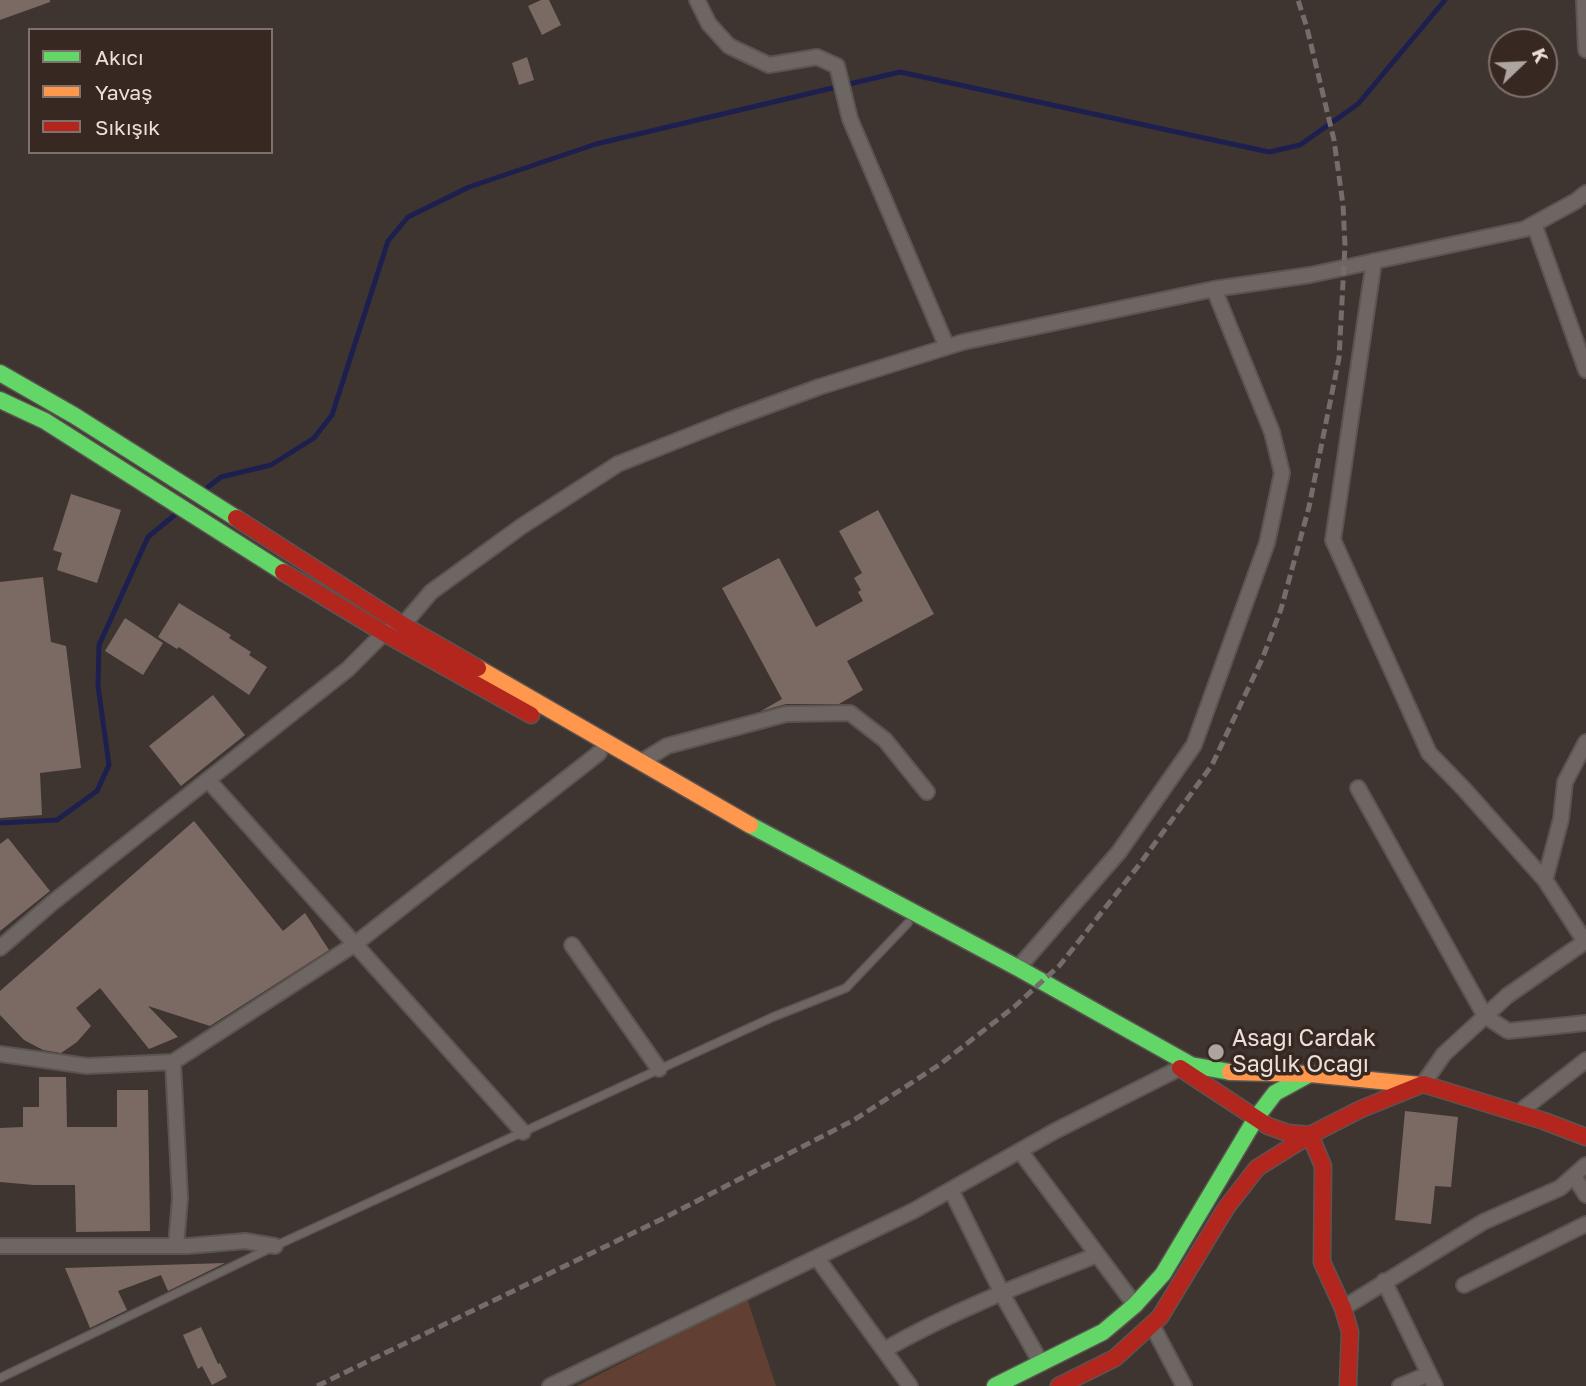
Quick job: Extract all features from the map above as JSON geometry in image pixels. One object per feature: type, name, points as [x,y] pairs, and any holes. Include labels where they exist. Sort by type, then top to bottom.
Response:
[{"type":"main road","points":[[0,373],[152,464],[403,625],[778,841],[1018,968],[1191,1065],[1230,1072],[1310,1074],[1422,1085],[1518,1113],[1586,1137]]},
{"type":"main road","points":[[0,400],[46,421],[214,530],[384,634],[908,923],[1180,1068],[1268,1126],[1289,1133],[1310,1135]]},
{"type":"main road","points":[[995,1386],[1103,1332],[1135,1305],[1163,1273],[1256,1118],[1275,1093],[1310,1074]]},
{"type":"main road","points":[[1059,1386],[1115,1358],[1160,1317],[1226,1208],[1257,1168],[1310,1135],[1361,1109],[1422,1085]]},
{"type":"main road","points":[[1310,1135],[1323,1166],[1322,1262],[1343,1308],[1350,1332],[1348,1386]]},
{"type":"street","points":[[697,0],[709,24],[729,46],[769,65],[817,57],[837,66],[850,120],[947,347]]},
{"type":"street","points":[[1584,0],[1586,50]]},
{"type":"street","points":[[0,947],[348,669],[390,629],[403,625],[441,585],[522,526],[618,464],[729,419],[947,347],[1214,289],[1310,275],[1492,237],[1525,229],[1586,193]]},
{"type":"street","points":[[1534,224],[1586,370]]},
{"type":"street","points":[[1374,261],[1333,540],[1429,753],[1545,880],[1586,942],[1507,996],[1444,1054],[1422,1085]]},
{"type":"street","points":[[1018,968],[1119,852],[1194,744],[1267,543],[1282,473],[1272,432],[1214,289]]},
{"type":"street","points":[[641,762],[667,746],[786,714],[850,713],[885,740],[927,792]]},
{"type":"street","points":[[1545,880],[1559,830],[1565,782],[1586,742]]},
{"type":"street","points":[[0,1054],[87,1066],[173,1062],[355,944],[599,753]]},
{"type":"street","points":[[208,780],[523,1132]]},
{"type":"street","points":[[1358,788],[1485,1016],[1508,1031],[1586,1024]]},
{"type":"street","points":[[572,945],[659,1069]]},
{"type":"street","points":[[1518,1113],[1586,1060]]},
{"type":"street","points":[[173,1062],[180,1198],[176,1246]]},
{"type":"street","points":[[550,1386],[913,1211],[1020,1151],[1180,1068]]},
{"type":"street","points":[[1020,1151],[1135,1305]]},
{"type":"street","points":[[1343,1308],[1483,1222],[1560,1188],[1586,1166]]},
{"type":"street","points":[[1574,1176],[1586,1195]]},
{"type":"street","points":[[951,1190],[1041,1363]]},
{"type":"street","points":[[1464,1285],[1586,1224]]},
{"type":"street","points":[[0,1246],[176,1246],[245,1241],[275,1246]]},
{"type":"street","points":[[884,1350],[916,1331],[1002,1292],[1097,1255]]},
{"type":"street","points":[[817,1258],[910,1386]]},
{"type":"street","points":[[1384,1281],[1432,1380],[1400,1386]]},
{"type":"street","points":[[1152,1325],[1184,1386]]},
{"type":"lane","points":[[0,1378],[275,1246],[773,1017],[846,988],[908,923]]},
{"type":"shaded area","points":[[747,1298],[776,1386],[577,1386]]},
{"type":"building","points":[[0,0],[50,0],[50,2],[0,20]]},
{"type":"building","points":[[541,0],[549,0],[561,25],[542,35],[528,6]]},
{"type":"building","points":[[527,57],[534,80],[519,85],[512,63]]},
{"type":"building","points":[[71,494],[121,510],[97,583],[57,570],[62,553],[53,550]]},
{"type":"building","points":[[878,510],[934,614],[847,661],[863,690],[839,704],[786,704],[761,711],[782,699],[722,588],[779,558],[816,627],[863,601],[858,592],[861,590],[854,578],[862,573],[839,531]]},
{"type":"building","points":[[43,577],[51,642],[66,646],[81,768],[40,773],[42,815],[0,818],[0,582]]},
{"type":"building","points":[[179,603],[231,635],[229,638],[251,652],[249,655],[267,667],[249,695],[179,647],[177,649],[158,637]]},
{"type":"building","points":[[125,618],[163,643],[143,675],[105,651]]},
{"type":"building","points":[[213,695],[245,735],[181,786],[149,746]]},
{"type":"building","points":[[194,821],[283,931],[305,913],[329,950],[210,1026],[148,1006],[178,1037],[149,1049],[100,988],[76,1008],[91,1026],[77,1042],[61,1053],[43,1050],[24,1040],[0,1015],[0,991]]},
{"type":"building","points":[[8,838],[50,891],[0,931],[0,844]]},
{"type":"building","points":[[39,1077],[66,1077],[67,1127],[117,1127],[117,1090],[148,1090],[150,1231],[76,1232],[75,1185],[0,1182],[0,1128],[23,1127],[23,1107],[39,1107]]},
{"type":"building","points":[[1405,1111],[1458,1117],[1451,1187],[1435,1186],[1431,1224],[1395,1220]]},
{"type":"building","points":[[225,1263],[168,1291],[161,1275],[118,1291],[127,1310],[90,1328],[65,1268]]},
{"type":"building","points":[[201,1327],[227,1377],[212,1385],[202,1366],[198,1369],[183,1335]]},
{"type":"waterway","points":[[203,491],[221,477],[271,465],[314,438],[332,415],[388,241],[408,217],[469,187],[596,144],[900,72],[1269,152],[1300,145],[1358,104],[1445,0]]},
{"type":"waterway","points":[[0,823],[57,820],[97,791],[109,765],[98,686],[99,645],[148,537],[177,513]]},
{"type":"railway","points":[[317,1386],[662,1219],[854,1120],[939,1065],[1014,1007],[1060,965],[1139,865],[1212,765],[1263,657],[1281,609],[1309,507],[1339,358],[1345,245],[1343,205],[1334,140],[1298,0]]},
{"type":"traffic: fast","points":[[0,373],[75,416],[236,518]]},
{"type":"traffic: fast","points":[[0,400],[45,421],[283,572]]},
{"type":"traffic: fast","points":[[750,825],[1018,968],[1191,1065],[1230,1072]]},
{"type":"traffic: fast","points":[[995,1386],[1103,1332],[1135,1305],[1163,1274],[1256,1118],[1275,1093],[1308,1075]]},
{"type":"traffic: slow","points":[[478,668],[750,825]]},
{"type":"traffic: slow","points":[[1230,1072],[1310,1074],[1420,1085]]},
{"type":"traffic: jam","points":[[236,518],[403,625],[478,668]]},
{"type":"traffic: jam","points":[[283,572],[384,633],[531,715]]},
{"type":"traffic: jam","points":[[1180,1068],[1268,1126],[1288,1133],[1310,1135]]},
{"type":"traffic: jam","points":[[1059,1386],[1115,1358],[1160,1317],[1226,1208],[1257,1168],[1310,1135],[1361,1109],[1423,1084],[1544,1121],[1586,1137]]},
{"type":"traffic: jam","points":[[1310,1135],[1323,1166],[1322,1262],[1343,1308],[1350,1332],[1348,1386]]},
{"type":"place","name":"Asagı Cardak Saglık Ocagı","points":[[1216,1052]]}]
